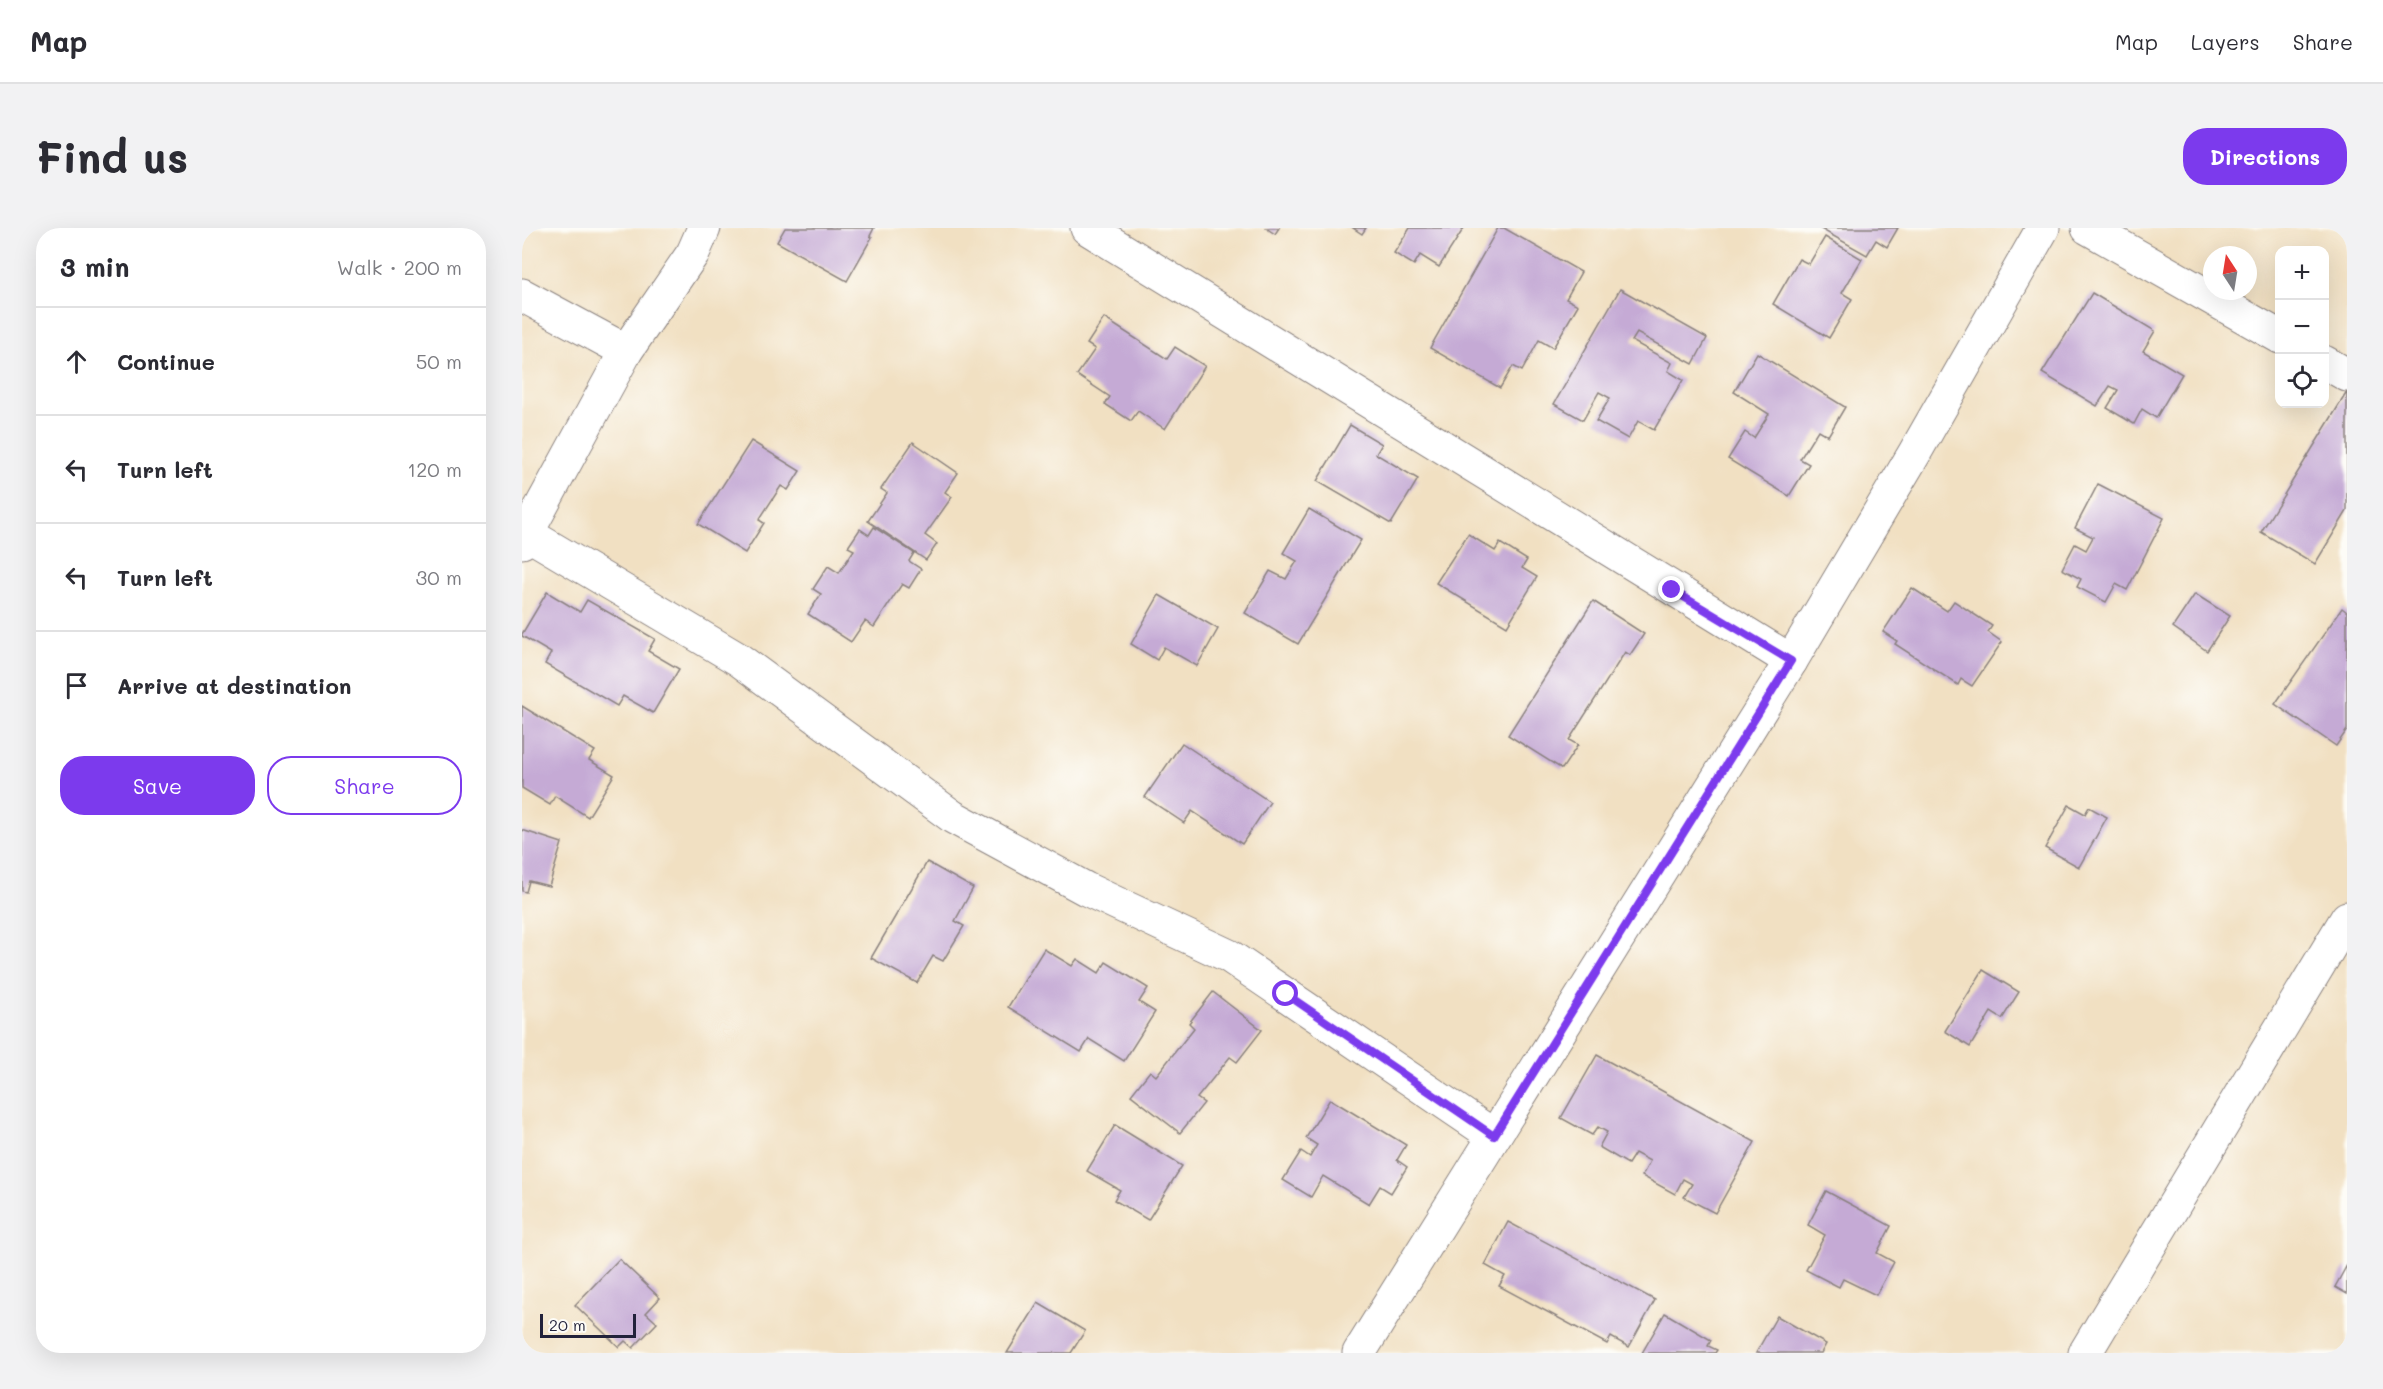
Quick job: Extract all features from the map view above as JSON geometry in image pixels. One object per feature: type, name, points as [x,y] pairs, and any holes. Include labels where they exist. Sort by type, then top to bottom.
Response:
[{"type":"street","points":[[704,228],[693,253],[626,351],[524,537],[738,659],[953,817],[1086,889],[1229,956],[1494,1136]]},
{"type":"street","points":[[1087,228],[1445,446],[1672,590],[1791,661]]},
{"type":"street","points":[[1359,1353],[1791,661],[1914,454],[2043,228]]},
{"type":"street","points":[[2088,228],[2275,334]]},
{"type":"street","points":[[522,294],[626,351]]},
{"type":"street","points":[[2329,364],[2347,375]]},
{"type":"street","points":[[2085,1353],[2347,918]]},
{"type":"building","points":[[785,228],[874,228],[870,236],[872,237],[847,281],[777,242]]},
{"type":"building","points":[[1266,228],[1279,228],[1275,234]]},
{"type":"building","points":[[1353,228],[1366,228],[1362,234]]},
{"type":"building","points":[[1410,228],[1464,228],[1439,267],[1420,255],[1414,265],[1394,253]]},
{"type":"building","points":[[1498,228],[1504,228],[1581,272],[1566,299],[1578,305],[1553,348],[1539,340],[1522,371],[1513,366],[1500,388],[1430,348]]},
{"type":"building","points":[[1819,228],[1898,228],[1887,247],[1876,240],[1867,255]]},
{"type":"building","points":[[1825,237],[1862,259],[1842,293],[1852,299],[1829,338],[1773,304],[1799,259],[1809,264]]},
{"type":"building","points":[[1620,289],[1707,338],[1693,364],[1637,333],[1632,341],[1672,363],[1668,371],[1683,380],[1654,430],[1638,421],[1628,439],[1596,421],[1610,398],[1599,392],[1583,420],[1554,404]]},
{"type":"building","points":[[2092,293],[2155,331],[2143,351],[2182,374],[2156,418],[2142,409],[2134,424],[2107,408],[2118,390],[2110,386],[2097,406],[2042,373]]},
{"type":"building","points":[[1104,318],[1167,359],[1175,347],[1205,366],[1165,429],[1138,411],[1131,421],[1105,404],[1110,397],[1077,375],[1095,349],[1087,344]]},
{"type":"building","points":[[1757,353],[1845,407],[1828,436],[1818,430],[1800,459],[1809,464],[1789,496],[1728,459],[1745,432],[1754,438],[1769,414],[1734,392]]},
{"type":"building","points":[[2347,392],[2347,511],[2315,564],[2261,532]]},
{"type":"building","points":[[1350,425],[1382,444],[1376,454],[1418,479],[1391,524],[1317,481]]},
{"type":"building","points":[[751,441],[800,471],[788,490],[781,486],[759,520],[764,523],[745,553],[698,524]]},
{"type":"building","points":[[913,442],[958,473],[945,492],[952,497],[925,535],[937,544],[926,560],[868,521],[887,493],[881,489]]},
{"type":"building","points":[[2098,484],[2164,518],[2127,590],[2116,584],[2106,602],[2077,587],[2081,579],[2062,569],[2075,544],[2086,550],[2093,537],[2075,528]]},
{"type":"building","points":[[1309,509],[1361,540],[1298,644],[1245,613],[1270,571],[1286,579],[1297,561],[1283,553]]},
{"type":"building","points":[[874,527],[914,553],[909,561],[921,569],[909,588],[902,584],[874,627],[865,621],[851,642],[808,614],[821,594],[813,589],[828,566],[839,573],[854,550],[848,547],[860,529],[869,535]]},
{"type":"building","points":[[1468,534],[1495,551],[1500,543],[1527,560],[1522,568],[1537,577],[1507,626],[1436,583]]},
{"type":"building","points":[[1912,588],[1947,611],[1954,601],[1992,626],[1988,632],[2002,642],[1972,686],[1961,679],[1958,685],[1895,644],[1897,641],[1883,632]]},
{"type":"building","points":[[547,592],[580,612],[587,600],[655,639],[648,651],[679,669],[653,713],[623,696],[617,706],[545,664],[551,653],[522,634]]},
{"type":"building","points":[[2195,594],[2230,616],[2207,651],[2173,627]]},
{"type":"building","points":[[1159,595],[1218,629],[1197,666],[1164,647],[1157,660],[1131,644]]},
{"type":"building","points":[[1593,601],[1644,634],[1630,655],[1625,652],[1569,740],[1578,745],[1562,769],[1508,735]]},
{"type":"building","points":[[2342,608],[2347,612],[2347,730],[2336,746],[2275,704]]},
{"type":"building","points":[[522,706],[595,751],[589,760],[614,775],[588,817],[555,796],[550,805],[522,788]]},
{"type":"building","points":[[1182,743],[1270,802],[1242,844],[1192,811],[1184,823],[1145,797]]},
{"type":"building","points":[[2069,805],[2085,814],[2089,807],[2107,817],[2079,867],[2045,848]]},
{"type":"building","points":[[522,830],[562,843],[549,886],[529,881],[526,892],[522,891]]},
{"type":"building","points":[[927,862],[973,888],[955,921],[964,926],[943,961],[933,956],[917,983],[871,958]]},
{"type":"building","points":[[1044,949],[1072,966],[1077,959],[1099,973],[1106,962],[1148,988],[1139,1002],[1155,1012],[1124,1061],[1089,1039],[1081,1052],[1008,1007]]},
{"type":"building","points":[[1983,970],[2019,992],[2002,1019],[1991,1012],[1970,1047],[1945,1031]]},
{"type":"building","points":[[1213,992],[1262,1030],[1237,1062],[1230,1057],[1197,1098],[1204,1103],[1180,1133],[1131,1095],[1150,1071],[1156,1076],[1194,1028],[1189,1023]]},
{"type":"building","points":[[1597,1055],[1755,1142],[1715,1213],[1684,1197],[1692,1184],[1683,1179],[1675,1194],[1642,1176],[1650,1161],[1635,1153],[1628,1164],[1599,1147],[1607,1132],[1598,1127],[1592,1135],[1561,1118]]},
{"type":"building","points":[[1330,1099],[1406,1145],[1397,1160],[1407,1167],[1391,1193],[1380,1186],[1369,1204],[1323,1176],[1311,1197],[1283,1180],[1301,1151],[1310,1157],[1317,1145],[1306,1138]]},
{"type":"building","points":[[1115,1125],[1182,1166],[1148,1220],[1114,1200],[1120,1190],[1087,1171]]},
{"type":"building","points":[[1826,1191],[1891,1226],[1877,1253],[1894,1262],[1876,1295],[1843,1279],[1839,1287],[1806,1270],[1825,1235],[1808,1225]]},
{"type":"building","points":[[1508,1222],[1655,1300],[1629,1347],[1611,1337],[1607,1344],[1499,1286],[1505,1276],[1485,1265]]},
{"type":"building","points":[[619,1259],[660,1298],[646,1313],[657,1323],[633,1348],[625,1341],[619,1347],[575,1305]]},
{"type":"building","points":[[2347,1265],[2347,1294],[2335,1287]]},
{"type":"building","points":[[1038,1303],[1085,1331],[1071,1353],[1007,1353]]},
{"type":"building","points":[[1665,1313],[1711,1340],[1708,1346],[1717,1350],[1715,1353],[1642,1353]]},
{"type":"building","points":[[1777,1316],[1826,1344],[1821,1353],[1756,1353]]},
{"type":"route","points":[[1286,994],[1494,1136],[1791,661],[1672,590]]}]
